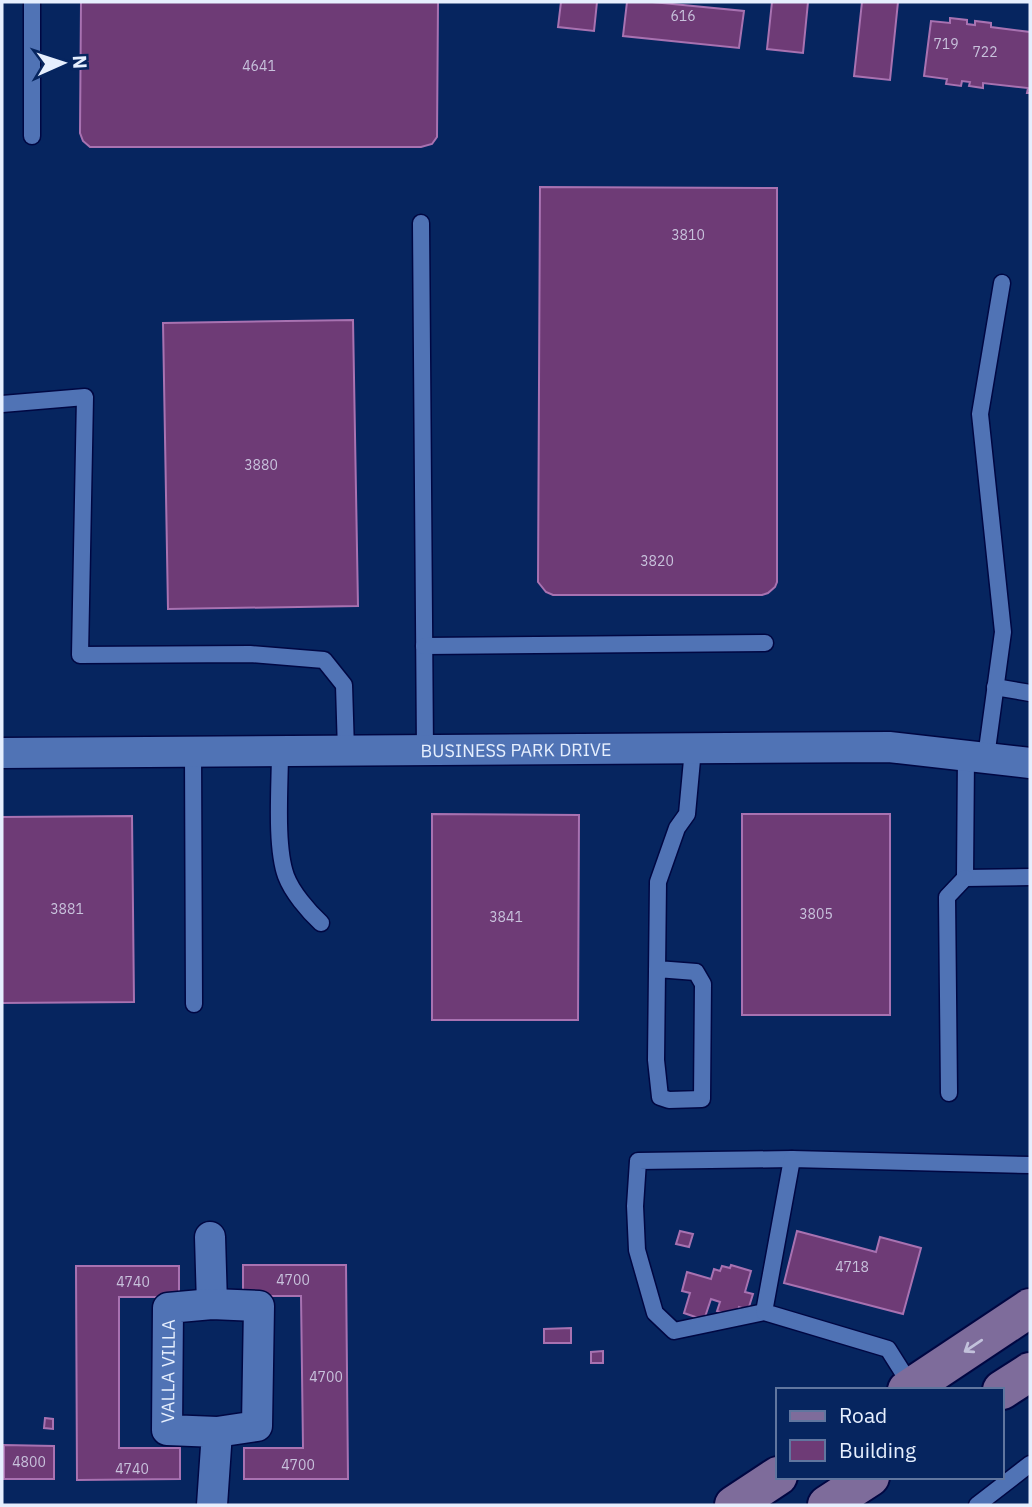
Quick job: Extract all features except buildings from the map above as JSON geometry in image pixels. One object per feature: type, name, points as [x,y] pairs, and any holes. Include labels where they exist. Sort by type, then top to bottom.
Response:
[{"type":"main road","points":[[910,1388],[1030,1308]]},
{"type":"main road","points":[[1004,1389],[1030,1372]]},
{"type":"main road","points":[[734,1505],[776,1477]]},
{"type":"main road","points":[[827,1505],[867,1479]]},
{"type":"street","name":"BUSINESS PARK DRIVE","points":[[2,753],[889,747],[1030,763]]},
{"type":"street","points":[[210,1237],[212,1304]]},
{"type":"street","name":"VALLA VILLA","points":[[212,1304],[259,1306],[257,1426],[217,1432],[167,1430],[168,1308],[212,1304]]},
{"type":"street","points":[[212,1505],[217,1432]]},
{"type":"lane","points":[[32,2],[32,135]]},
{"type":"lane","points":[[421,223],[425,751]]},
{"type":"lane","points":[[949,1093],[947,897],[965,878],[976,756],[995,687],[1003,632],[980,414],[1002,283]]},
{"type":"lane","points":[[2,404],[85,397],[80,655],[250,654],[324,660],[344,685],[346,751]]},
{"type":"lane","points":[[424,646],[765,643]]},
{"type":"lane","points":[[995,687],[1030,693]]},
{"type":"lane","points":[[657,969],[696,972],[703,984],[702,1099],[669,1100],[660,1097],[656,1060],[657,969],[658,882],[677,828],[687,814],[693,749]]},
{"type":"lane","points":[[280,751],[281,860],[287,879],[312,915],[321,923]]},
{"type":"lane","points":[[193,752],[194,1004]]},
{"type":"lane","points":[[965,878],[1030,877]]},
{"type":"lane","points":[[764,1312],[793,1159]]},
{"type":"lane","points":[[910,1388],[888,1349],[764,1312],[674,1331],[654,1313],[637,1250],[635,1206],[638,1161],[793,1159],[1030,1165]]},
{"type":"lane","points":[[987,1502],[1030,1464]]}]
